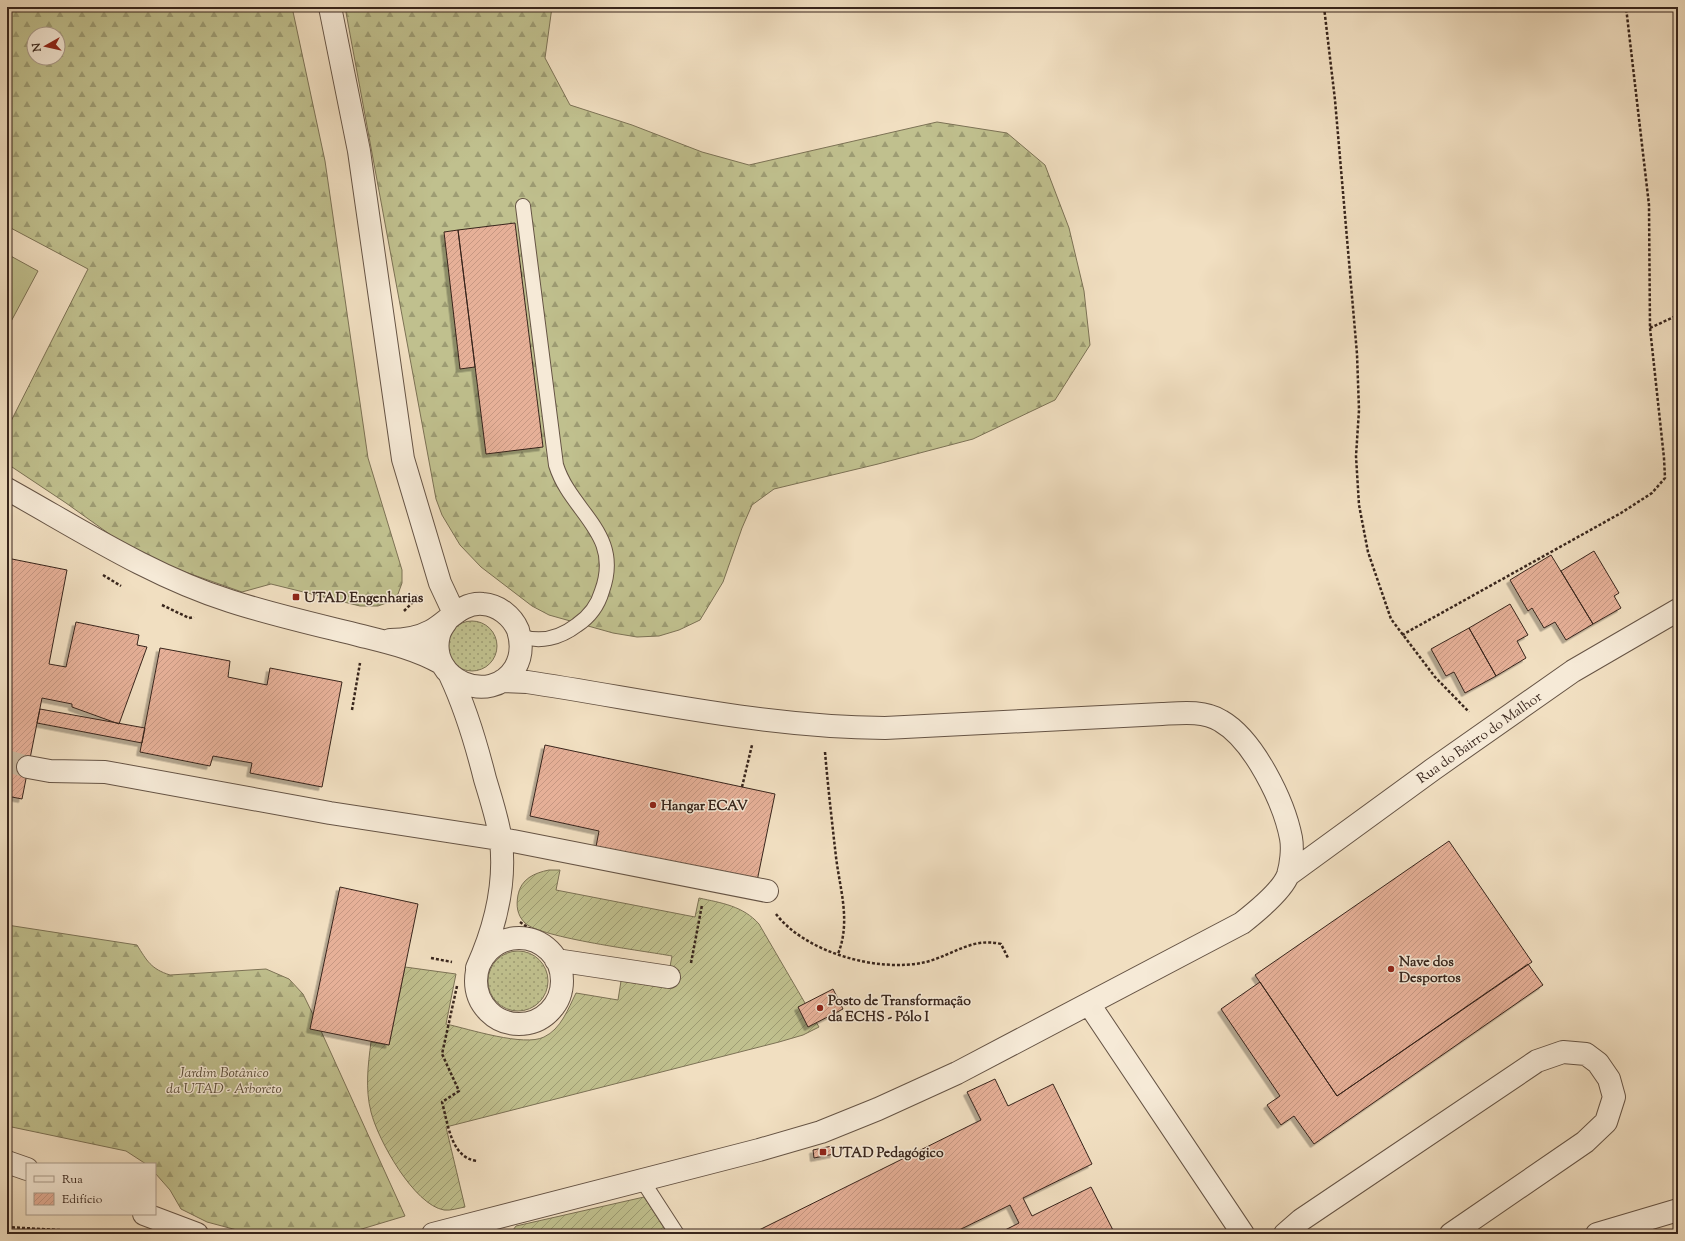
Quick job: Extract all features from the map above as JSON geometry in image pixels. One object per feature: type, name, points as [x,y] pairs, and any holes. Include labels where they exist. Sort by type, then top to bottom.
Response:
[{"type":"street","points":[[330,7],[358,151],[401,449],[450,617],[439,635],[438,649],[464,705],[476,743],[501,839],[502,873],[507,913],[505,920],[517,930],[535,940],[562,960],[669,977]]},
{"type":"street","points":[[7,489],[99,540],[186,585],[241,605],[385,641],[421,653],[446,669],[462,684],[476,688],[496,684],[527,682],[747,719],[842,727],[884,728],[1162,714],[1202,714],[1220,720],[1235,731],[1245,742],[1250,748],[1278,798],[1292,840],[1288,875]]},
{"type":"street","points":[[436,570],[458,590],[483,604],[495,607],[507,614],[515,624],[520,643],[528,663],[540,674],[558,686]]},
{"type":"street","points":[[385,641],[421,636],[468,605],[483,604]]},
{"type":"street","name":"Rua do Bairro do Malhor","points":[[433,1234],[484,1228],[642,1180],[759,1150],[835,1126],[878,1109],[957,1073],[1242,923],[1259,910],[1288,875],[1488,730],[1573,671],[1678,610]]},
{"type":"street","points":[[476,743],[477,710],[496,684],[512,673],[518,662],[520,643]]},
{"type":"street","points":[[28,767],[50,771],[105,772],[330,813],[501,839],[767,891]]},
{"type":"street","points":[[507,913],[489,941],[477,968],[475,982],[478,996],[485,1009],[496,1018],[509,1024],[523,1025],[537,1021],[549,1012],[557,1001],[562,987],[562,960]]},
{"type":"street","points":[[477,968],[484,955],[494,945],[507,939],[521,938],[535,940]]},
{"type":"street","points":[[1089,1004],[1243,1234]]},
{"type":"street","points":[[1286,1234],[1301,1220],[1537,1061],[1563,1052],[1586,1054],[1598,1063],[1609,1079],[1614,1097],[1606,1122],[1585,1142],[1451,1234]]},
{"type":"street","points":[[7,1162],[26,1169]]},
{"type":"street","points":[[1597,1234],[1678,1210]]},
{"type":"street","points":[[147,1215],[197,1234]]},
{"type":"lane","points":[[520,643],[530,640],[544,640],[568,632],[582,622],[593,610],[607,578],[606,557],[601,538],[592,521],[564,486],[556,465],[523,206]]},
{"type":"lane","points":[[642,1180],[677,1234]]},
{"type":"path","points":[[1324,7],[1335,100],[1357,354],[1359,410],[1356,456],[1359,505],[1368,552],[1391,620],[1435,677],[1488,730]]},
{"type":"path","points":[[1402,635],[1621,512],[1652,493],[1665,478],[1650,328],[1649,205],[1626,7]]},
{"type":"path","points":[[1650,328],[1678,314]]},
{"type":"path","points":[[352,710],[360,660]]},
{"type":"path","points":[[742,787],[753,740]]},
{"type":"path","points":[[824,745],[836,859],[844,912],[843,942],[838,954]]},
{"type":"path","points":[[767,891],[772,909],[784,924],[798,936],[823,950],[871,962],[889,965],[911,965],[946,955],[973,944],[988,941],[1001,944],[1008,958]]},
{"type":"path","points":[[467,989],[470,1001],[479,1016],[493,1027],[509,1033],[527,1034],[543,1029],[557,1018],[567,1004],[572,987],[571,970],[562,960],[565,954],[554,940],[524,926],[507,913]]},
{"type":"path","points":[[690,966],[700,915]]},
{"type":"path","points":[[431,958],[454,963]]},
{"type":"path","points":[[458,979],[442,1054],[459,1091],[442,1102],[457,1148],[469,1160],[477,1161]]},
{"type":"path","points":[[7,1227],[128,1234]]},
{"type":"green space","points":[[7,7],[292,7],[325,161],[368,458],[402,570],[402,583],[398,594],[389,602],[378,606],[360,606],[271,584],[242,592],[168,566],[115,538],[9,465],[7,458],[7,429],[88,269],[7,226]]},
{"type":"green space","points":[[345,7],[552,7],[545,58],[570,105],[632,125],[702,152],[749,165],[937,122],[1007,133],[1045,165],[1069,228],[1084,291],[1090,345],[1055,400],[973,439],[774,489],[752,505],[742,528],[723,582],[700,620],[679,630],[659,636],[637,637],[613,633],[549,615],[532,606],[481,567],[460,545],[442,515],[436,499]]},
{"type":"green space","points":[[7,254],[38,271],[7,329]]},
{"type":"green space","points":[[467,621],[477,621],[490,628],[497,641],[497,651],[490,664],[477,671],[467,671],[458,667],[451,660],[447,651],[447,641],[451,632],[458,625]]},
{"type":"green space","points":[[549,870],[560,870],[556,890],[695,917],[699,898],[732,906],[746,913],[759,924],[819,1027],[803,1035],[779,1042],[446,1127],[465,1207],[444,1210],[433,1206],[421,1197],[399,1170],[381,1138],[369,1103],[368,1077],[371,1042],[389,1045],[405,967],[456,974],[446,1024],[510,1039],[535,1040],[550,1033],[555,1029],[567,1012],[576,993],[618,1000],[621,981],[666,988],[672,956],[571,939],[535,929],[525,923],[520,917],[517,907],[517,899],[520,889],[525,881],[533,875]]},
{"type":"green space","name":"Jardim Botânico da UTAD - Arboreto","points":[[7,925],[137,945],[150,964],[158,970],[170,975],[266,969],[289,979],[303,994],[405,1216],[345,1234],[248,1233],[207,1222],[181,1209],[170,1190],[156,1174],[156,1163],[144,1163],[126,1151],[7,1126]]},
{"type":"green space","points":[[512,951],[524,951],[535,956],[543,964],[548,975],[546,993],[535,1006],[524,1011],[512,1011],[501,1006],[493,998],[488,987],[488,975],[493,964],[501,956]]},
{"type":"green space","points":[[644,1197],[668,1234],[510,1234],[516,1226]]},
{"type":"building","points":[[515,223],[543,447],[486,454],[458,230]]},
{"type":"building","points":[[458,230],[475,367],[460,369],[444,232]]},
{"type":"building","points":[[1594,551],[1619,593],[1614,596],[1621,608],[1593,624],[1561,571]]},
{"type":"building","points":[[1551,555],[1593,624],[1566,640],[1555,622],[1544,628],[1532,608],[1528,611],[1510,580]]},
{"type":"building","points":[[7,558],[67,570],[49,664],[66,667],[76,622],[139,635],[137,645],[147,647],[119,724],[72,707],[72,704],[42,698],[22,799],[7,796]]},
{"type":"building","points":[[1510,604],[1528,635],[1517,641],[1526,658],[1496,676],[1469,628]]},
{"type":"building","points":[[1469,628],[1496,676],[1465,693],[1454,672],[1446,676],[1431,649]]},
{"type":"building","points":[[160,648],[230,661],[228,677],[267,685],[270,668],[342,682],[322,787],[250,773],[252,763],[213,756],[210,766],[140,752]]},
{"type":"building","points":[[40,709],[145,728],[142,743],[37,723]]},
{"type":"building","name":"Hangar ECAV","points":[[545,745],[775,794],[756,886],[595,852],[599,831],[530,816]]},
{"type":"building","name":"Nave dos Desportos","points":[[1449,841],[1532,962],[1337,1096],[1255,975]]},
{"type":"building","points":[[340,887],[418,904],[389,1045],[310,1029]]},
{"type":"building","points":[[1528,964],[1543,985],[1314,1144],[1294,1116],[1281,1125],[1267,1105],[1280,1096],[1221,1009],[1260,982],[1337,1096]]},
{"type":"building","name":"Posto de Transformação da ECHS - Pólo I","points":[[833,989],[843,1009],[808,1027],[798,1007]]},
{"type":"building","points":[[995,1079],[1008,1106],[1053,1084],[1092,1164],[1023,1198],[1032,1216],[1091,1187],[1115,1234],[997,1234],[1019,1223],[1010,1205],[951,1234],[751,1234],[981,1120],[967,1092]]},
{"type":"building","points":[[832,1146],[834,1154],[814,1158],[813,1150]]},
{"type":"tunnel","points":[[7,761],[28,767]]},
{"type":"place","name":"UTAD Engenharias","points":[[296,597]]},
{"type":"place","name":"Hangar ECAV","points":[[653,805]]},
{"type":"place","name":"Nave dos Desportos","points":[[1391,969]]},
{"type":"place","name":"Posto de Transformação da ECHS - Pólo I","points":[[820,1008]]},
{"type":"place","name":"UTAD Pedagógico","points":[[823,1152]]}]
